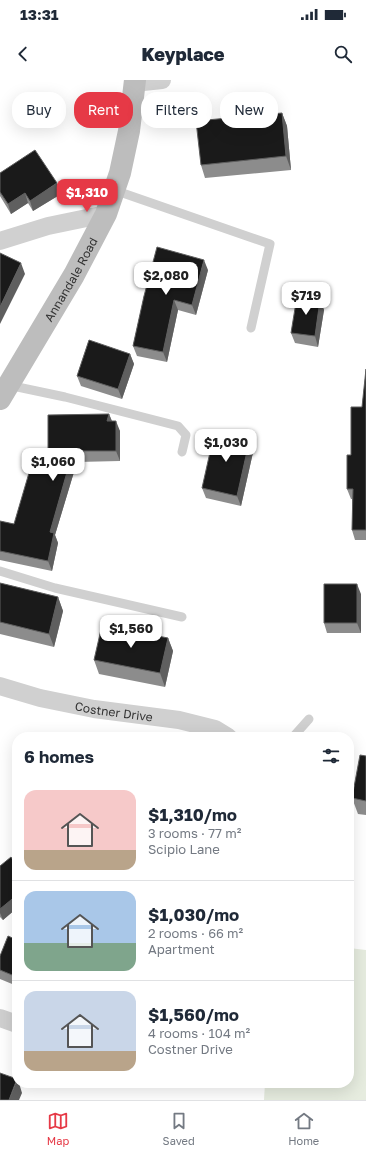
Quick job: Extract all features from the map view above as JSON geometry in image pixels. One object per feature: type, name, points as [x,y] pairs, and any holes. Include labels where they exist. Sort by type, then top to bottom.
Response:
[{"type":"main road","name":"Annandale Road","points":[[4,392],[74,275],[106,214],[120,173],[129,131],[135,82]]},
{"type":"street","points":[[135,82],[162,80]]},
{"type":"street","points":[[0,241],[48,226],[106,214]]},
{"type":"street","name":"Costner Drive","points":[[0,686],[40,698],[94,709],[179,720],[215,729],[220,732]]},
{"type":"street","points":[[0,1018],[12,1022]]},
{"type":"lane","points":[[114,190],[270,244],[251,328]]},
{"type":"lane","points":[[4,392],[65,397],[178,426],[186,435],[182,452]]},
{"type":"lane","points":[[0,571],[55,588],[182,617]]},
{"type":"lane","points":[[297,732],[309,719]]},
{"type":"shaded area","points":[[354,949],[366,950],[366,1100],[264,1100],[265,1088],[354,1088]]},
{"type":"building","points":[[278,113],[282,113],[286,156],[201,165],[197,128],[212,128],[212,120],[220,119],[220,128],[278,128]]},
{"type":"building","points":[[35,150],[57,183],[30,201],[25,193],[8,204],[0,192],[0,173]]},
{"type":"building","points":[[157,247],[204,260],[192,305],[174,300],[163,352],[133,346]]},
{"type":"building","points":[[0,253],[21,263],[0,307]]},
{"type":"building","points":[[297,296],[320,300],[315,336],[291,333]]},
{"type":"building","points":[[89,340],[130,354],[118,389],[77,376]]},
{"type":"building","points":[[366,369],[366,530],[352,530],[353,489],[347,489],[347,455],[351,455],[351,407],[362,407]]},
{"type":"building","points":[[109,414],[107,421],[116,421],[116,451],[73,451],[50,532],[54,533],[48,561],[0,551],[0,521],[14,524],[31,466],[48,471],[48,415]]},
{"type":"building","points":[[215,430],[250,438],[237,496],[202,488]]},
{"type":"building","points":[[0,583],[58,597],[49,634],[0,622]]},
{"type":"building","points":[[324,584],[357,584],[357,623],[324,623]]},
{"type":"building","points":[[102,625],[168,638],[160,673],[94,660]]},
{"type":"building","points":[[360,755],[366,756],[366,801],[354,798],[354,787]]},
{"type":"building","points":[[11,857],[12,858],[12,899],[0,909],[0,866]]},
{"type":"building","points":[[8,936],[12,938],[12,975],[0,970],[0,956]]},
{"type":"building","points":[[0,1073],[12,1077],[12,1088],[14,1088],[9,1100],[0,1100]]}]
